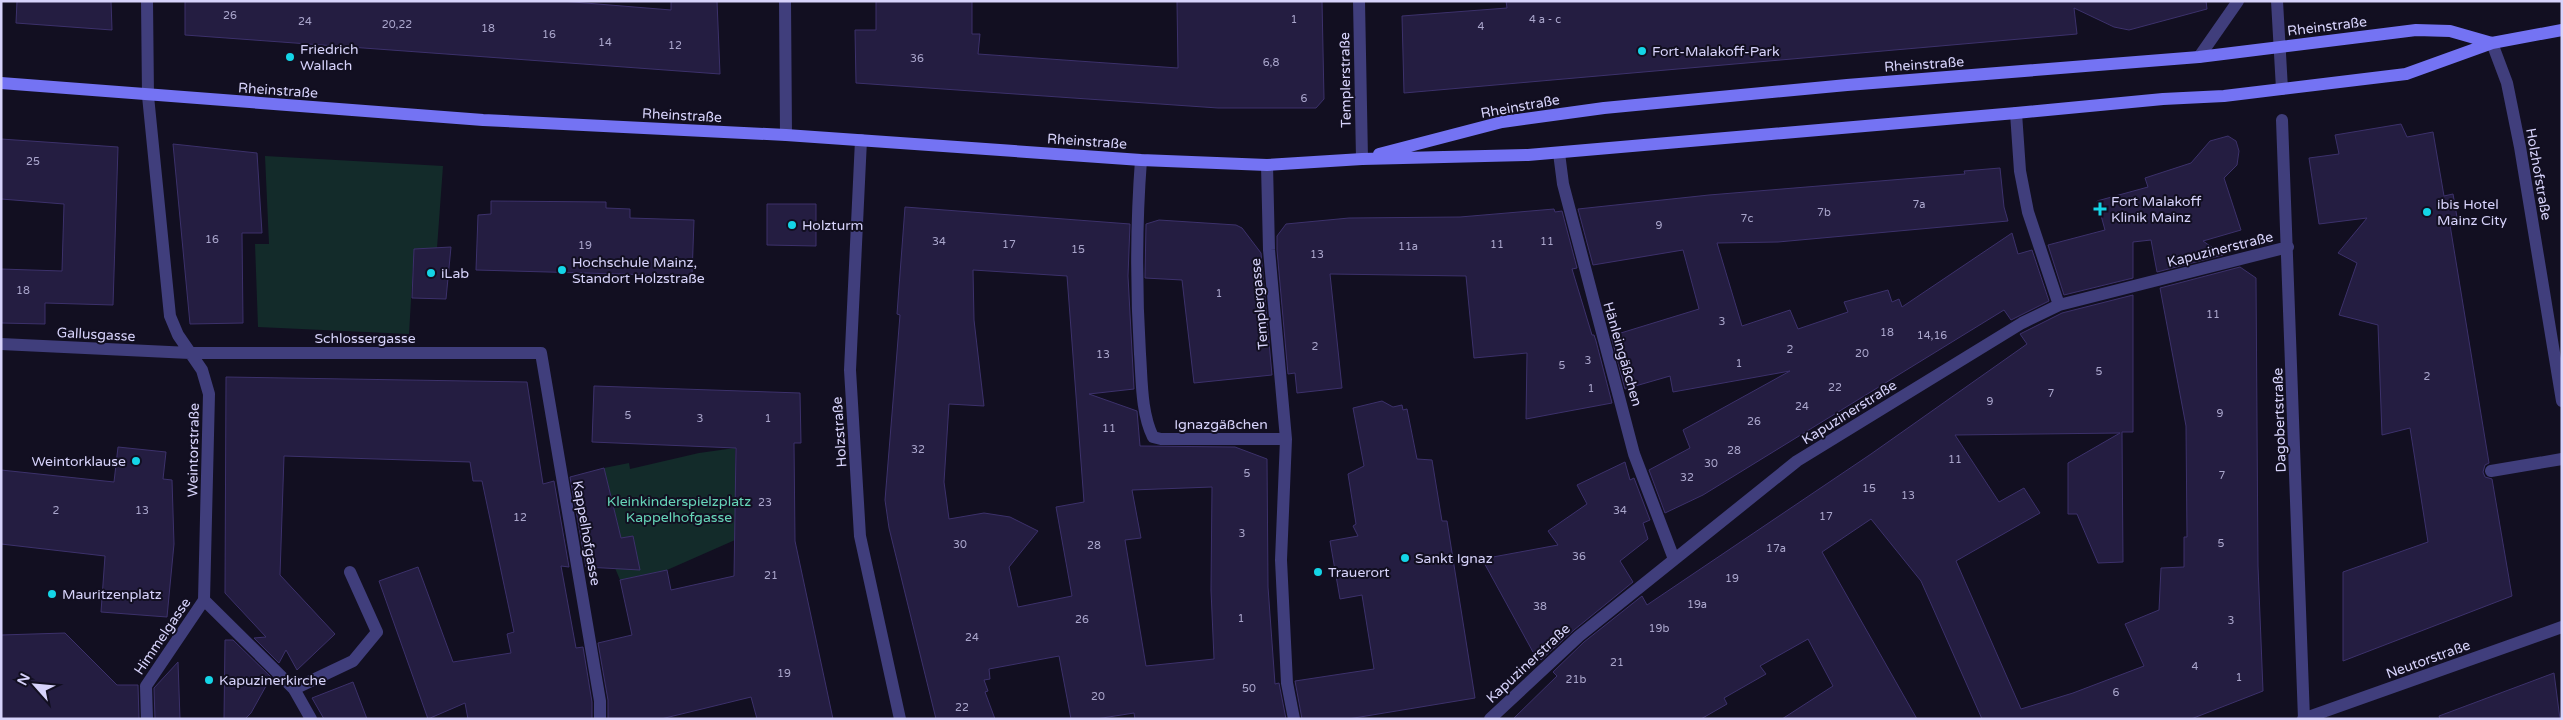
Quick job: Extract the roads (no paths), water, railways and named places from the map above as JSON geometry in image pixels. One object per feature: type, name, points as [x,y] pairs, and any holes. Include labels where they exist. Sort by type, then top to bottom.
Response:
[{"type":"main road","name":"Rheinstraße","points":[[1362,159],[1502,122],[1604,108],[1847,85],[2198,57],[2416,30],[2450,31],[2492,44]]},
{"type":"main road","name":"Rheinstraße","points":[[1,82],[148,96],[483,120],[786,135],[1141,160],[1267,166],[1362,159],[1559,153],[1834,128],[2016,114],[2163,98],[2224,96],[2406,74],[2492,44],[2562,30]]},
{"type":"street","name":"Weintorstraße","points":[[147,1],[148,96],[170,316],[178,335],[202,370],[209,394],[204,600]]},
{"type":"street","points":[[785,1],[786,135]]},
{"type":"street","name":"Templerstraße","points":[[1359,1],[1362,159]]},
{"type":"street","points":[[2198,57],[2238,1]]},
{"type":"street","points":[[2277,1],[2282,89]]},
{"type":"street","name":"Holzhofstraße","points":[[2492,44],[2507,83],[2520,147],[2562,400]]},
{"type":"street","points":[[2016,114],[2020,171],[2028,212],[2059,305]]},
{"type":"street","name":"Dagobertstraße","points":[[2282,120],[2304,719]]},
{"type":"street","name":"Holzstraße","points":[[861,140],[850,370],[860,536],[900,719]]},
{"type":"street","name":"Hänleingäßchen","points":[[1559,153],[1565,193],[1634,454],[1674,559]]},
{"type":"street","name":"Ignazgäßchen","points":[[1141,160],[1136,284],[1142,391],[1149,428],[1153,437],[1161,439],[1286,439],[1281,560],[1287,683],[1294,719]]},
{"type":"street","name":"Templergasse","points":[[1267,166],[1269,250],[1286,439]]},
{"type":"street","name":"Kapuzinerstraße","points":[[1490,719],[1579,636],[1797,461],[2022,323],[2059,305],[2288,247]]},
{"type":"street","name":"Gallusgasse","points":[[1,344],[190,353]]},
{"type":"street","name":"Schlossergasse","points":[[190,353],[541,353]]},
{"type":"street","name":"Kappelhofgasse","points":[[541,353],[600,701],[600,719]]},
{"type":"street","points":[[2491,471],[2562,459]]},
{"type":"street","points":[[294,689],[353,661],[377,632],[350,572]]},
{"type":"street","points":[[204,600],[294,689],[311,719]]},
{"type":"street","name":"Himmelgasse","points":[[147,719],[146,686],[204,600]]},
{"type":"street","name":"Neutorstraße","points":[[2304,719],[2562,627]]},
{"type":"place","name":"Fort-Malakoff-Park","points":[[1642,51]]},
{"type":"place","name":"Friedrich Wallach","points":[[290,57]]},
{"type":"place","name":"Fort Malakoff Klinik Mainz","points":[[2100,209]]},
{"type":"place","name":"ibis Hotel Mainz City","points":[[2427,212]]},
{"type":"place","name":"Holzturm","points":[[792,225]]},
{"type":"place","name":"Hochschule Mainz, Standort Holzstraße","points":[[562,270]]},
{"type":"place","name":"iLab","points":[[431,273]]},
{"type":"place","name":"Weintorklause","points":[[136,461]]},
{"type":"place","name":"Sankt Ignaz","points":[[1405,558]]},
{"type":"place","name":"Trauerort","points":[[1318,572]]},
{"type":"place","name":"Mauritzenplatz","points":[[52,594]]},
{"type":"place","name":"Kapuzinerkirche","points":[[209,680]]},
{"type":"park label","name":"Kleinkinderspielzplatz Kappelhofgasse","points":[[679,510]]}]
